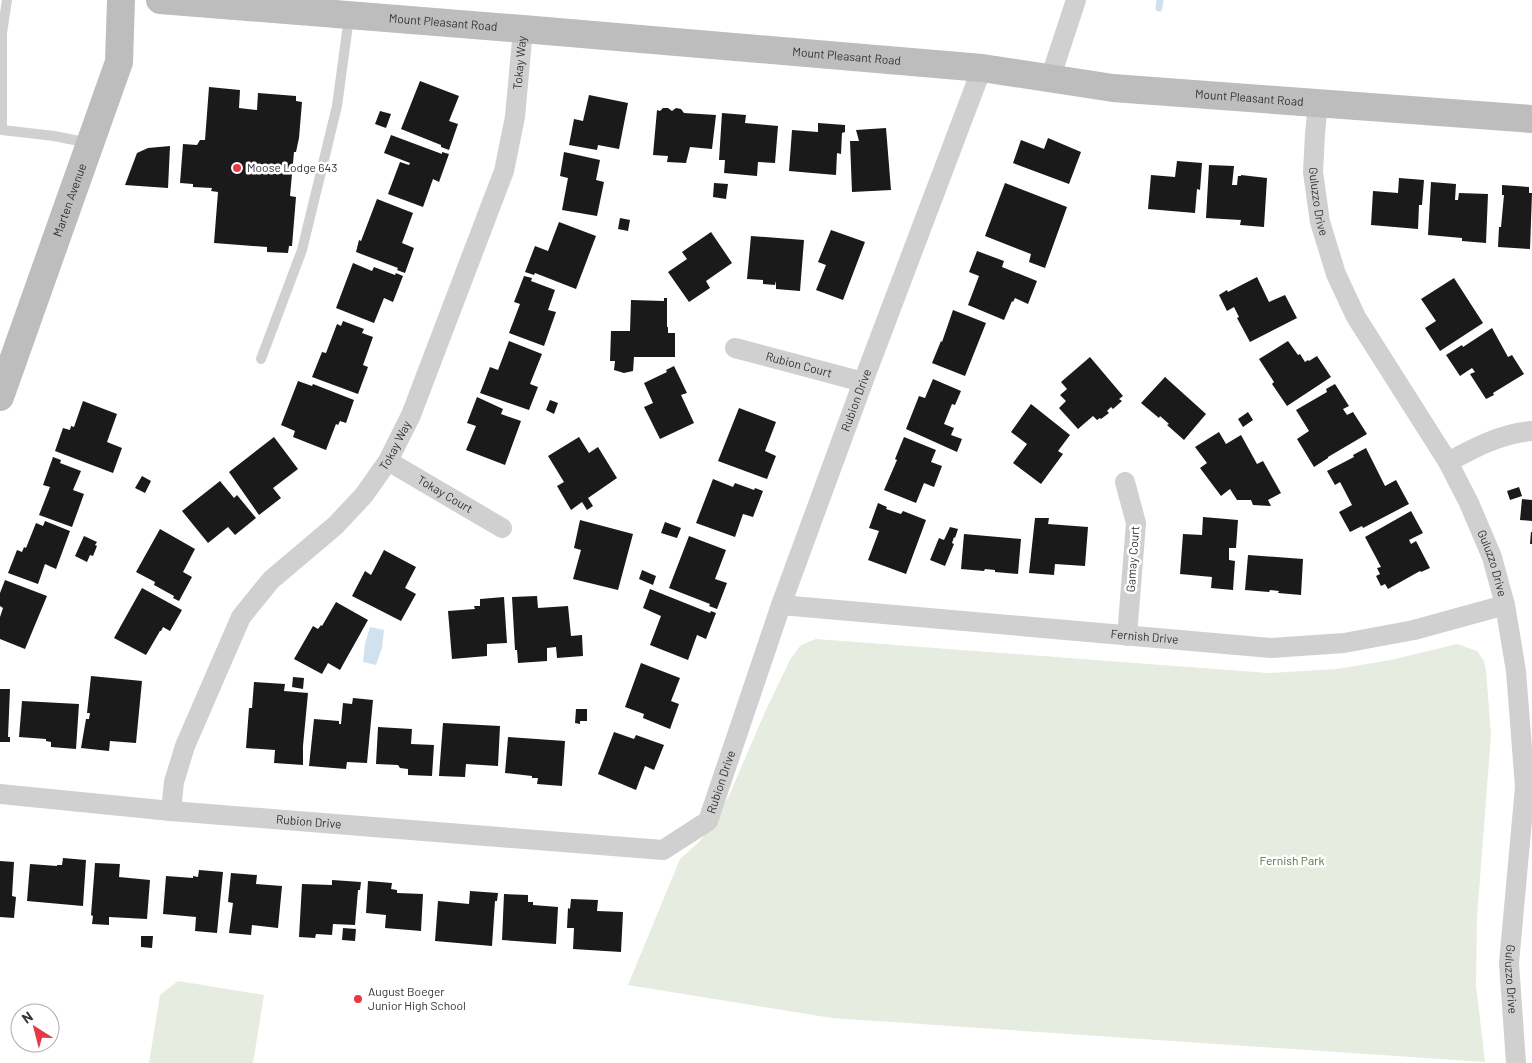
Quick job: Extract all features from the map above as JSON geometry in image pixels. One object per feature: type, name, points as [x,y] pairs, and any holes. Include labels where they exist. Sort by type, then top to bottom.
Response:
[{"type":"street","name":"Marten Avenue","points":[[0,397],[7,360],[90,144],[119,62],[121,0]]},
{"type":"street","name":"Mount Pleasant Road","points":[[160,0],[982,68],[1113,88],[1532,119]]},
{"type":"street","points":[[1050,79],[1076,0]]},
{"type":"street","name":"Tokay Way","points":[[172,811],[174,782],[184,746],[241,617],[271,580],[336,525],[364,495],[388,461],[411,415],[504,171],[515,117],[523,29]]},
{"type":"street","name":"Rubion Drive","points":[[0,794],[172,811],[662,850],[708,821],[780,605],[982,68]]},
{"type":"street","name":"Guluzzo Drive","points":[[1318,104],[1314,134],[1313,172],[1320,222],[1336,274],[1356,317],[1448,462],[1469,503],[1492,557],[1505,605],[1516,671],[1526,787],[1509,963],[1523,1035],[1516,1063]]},
{"type":"street","name":"Rubion Court","points":[[735,348],[863,382]]},
{"type":"street","points":[[1448,462],[1475,447],[1516,432],[1532,431]]},
{"type":"street","name":"Tokay Court","points":[[388,461],[502,528]]},
{"type":"street","name":"Gamay Court","points":[[1126,482],[1136,522],[1127,636]]},
{"type":"street","name":"Fernish Drive","points":[[780,605],[1271,648],[1344,643],[1414,630],[1505,605]]},
{"type":"lane","points":[[7,0],[2,33],[2,130],[54,136],[90,144]]},
{"type":"lane","points":[[261,359],[302,250],[337,106],[350,16]]},
{"type":"green space","name":"Fernish Park","points":[[816,639],[1268,673],[1337,669],[1391,660],[1457,644],[1477,651],[1484,661],[1486,670],[1491,735],[1477,918],[1476,985],[1485,1062],[832,1018],[628,985],[680,859],[699,842],[712,824],[719,808],[728,798],[765,712],[791,658],[801,645]]},
{"type":"green space","points":[[178,981],[264,995],[253,1063],[149,1063],[160,995]]},
{"type":"water","points":[[370,627],[384,630],[382,648],[376,665],[363,662],[365,644]]},
{"type":"building","points":[[420,81],[459,96],[449,121],[458,124],[449,150],[401,129]]},
{"type":"building","name":"Moose Lodge 643","points":[[209,87],[240,90],[239,108],[257,110],[258,93],[296,96],[296,101],[302,102],[299,138],[296,152],[294,152],[290,196],[296,197],[292,246],[289,246],[288,253],[267,252],[267,247],[214,243],[218,192],[211,191],[212,188],[193,187],[193,184],[180,183],[183,144],[197,145],[200,140],[205,140]]},
{"type":"building","points":[[589,95],[628,103],[619,149],[598,145],[597,150],[569,145],[574,119],[583,121]]},
{"type":"building","points":[[663,108],[668,108],[672,111],[676,108],[681,109],[684,113],[716,115],[712,149],[690,147],[686,163],[667,162],[668,156],[653,155],[657,110],[660,111]]},
{"type":"building","points":[[380,111],[391,114],[386,128],[375,124]]},
{"type":"building","points":[[722,113],[746,115],[745,123],[778,126],[775,163],[758,162],[757,176],[724,173],[725,160],[719,160]]},
{"type":"building","points":[[818,123],[845,125],[845,132],[842,133],[841,154],[837,153],[836,175],[789,171],[792,130],[818,132]]},
{"type":"building","points":[[886,128],[891,190],[852,192],[850,141],[859,141],[856,130]]},
{"type":"building","points":[[391,135],[442,154],[442,152],[449,154],[439,182],[433,179],[423,207],[388,194],[400,162],[409,165],[410,163],[384,153]]},
{"type":"building","points":[[1048,138],[1081,152],[1069,184],[1013,163],[1021,140],[1044,149]]},
{"type":"building","points":[[170,146],[168,188],[125,185],[137,153],[148,148]]},
{"type":"building","points":[[564,152],[600,160],[596,180],[604,182],[597,216],[562,210],[568,178],[560,176]]},
{"type":"building","points":[[1177,161],[1202,163],[1200,190],[1197,189],[1195,213],[1148,209],[1151,175],[1175,177]]},
{"type":"building","points":[[1209,165],[1234,166],[1232,185],[1237,185],[1238,176],[1241,175],[1267,178],[1264,227],[1240,225],[1241,220],[1206,218]]},
{"type":"building","points":[[1399,178],[1424,180],[1422,205],[1419,205],[1418,229],[1371,225],[1373,191],[1398,193]]},
{"type":"building","points":[[1431,182],[1456,184],[1455,200],[1458,200],[1459,193],[1488,194],[1486,243],[1462,241],[1462,238],[1428,235]]},
{"type":"building","points":[[714,183],[728,184],[726,199],[713,197]]},
{"type":"building","points":[[1005,183],[1067,207],[1045,268],[1029,262],[1031,254],[985,236]]},
{"type":"building","points":[[1502,185],[1529,187],[1529,193],[1532,193],[1530,249],[1498,247],[1504,195],[1502,195]]},
{"type":"building","points":[[377,199],[413,213],[402,243],[414,248],[405,273],[397,270],[398,268],[356,252],[359,240],[361,241]]},
{"type":"building","points":[[620,218],[630,220],[628,231],[618,229]]},
{"type":"building","points":[[559,222],[596,236],[576,289],[535,273],[534,275],[525,272],[535,246],[548,251]]},
{"type":"building","points":[[831,230],[865,242],[843,300],[816,290],[826,265],[818,262]]},
{"type":"building","points":[[711,232],[732,263],[706,281],[710,288],[689,302],[668,272],[687,259],[682,252]]},
{"type":"building","points":[[751,236],[804,240],[800,291],[776,289],[776,281],[775,285],[763,284],[763,280],[747,279]]},
{"type":"building","points":[[977,251],[1004,261],[1002,267],[1037,281],[1028,304],[1015,298],[1004,320],[968,305],[979,276],[969,272]]},
{"type":"building","points":[[353,263],[372,271],[374,267],[403,276],[393,302],[384,298],[374,323],[336,308]]},
{"type":"building","points":[[524,276],[532,278],[531,281],[555,290],[548,310],[556,312],[544,346],[509,333],[520,304],[514,302]]},
{"type":"building","points":[[1257,277],[1269,302],[1285,295],[1297,318],[1250,342],[1237,318],[1239,317],[1234,307],[1227,311],[1219,295]]},
{"type":"building","points":[[1454,278],[1483,323],[1440,351],[1425,328],[1436,321],[1421,299]]},
{"type":"building","points":[[664,298],[667,298],[668,333],[675,333],[675,357],[634,357],[633,371],[624,373],[614,370],[615,361],[610,361],[611,331],[630,331],[631,300],[664,301]]},
{"type":"building","points":[[953,310],[986,323],[965,376],[932,363],[942,342]]},
{"type":"building","points":[[343,321],[364,329],[362,333],[373,337],[363,365],[368,367],[358,394],[312,377],[322,352],[326,353],[337,324],[341,326]]},
{"type":"building","points":[[1492,328],[1508,357],[1512,355],[1524,374],[1486,399],[1470,374],[1475,372],[1472,368],[1460,376],[1446,355],[1462,345],[1463,347]]},
{"type":"building","points":[[509,341],[542,354],[530,384],[538,387],[529,410],[480,393],[490,367],[498,370]]},
{"type":"building","points":[[1288,341],[1305,362],[1317,356],[1331,377],[1287,406],[1272,384],[1274,382],[1259,359]]},
{"type":"building","points":[[1090,357],[1123,396],[1119,399],[1122,401],[1113,409],[1111,407],[1107,411],[1109,413],[1101,419],[1097,420],[1093,416],[1078,429],[1059,408],[1066,401],[1060,395],[1067,389],[1061,382]]},
{"type":"building","points":[[674,366],[687,393],[681,395],[694,423],[660,439],[644,407],[653,403],[644,383],[667,372],[666,370]]},
{"type":"building","points":[[1165,377],[1206,414],[1184,440],[1160,416],[1159,418],[1141,403]]},
{"type":"building","points":[[933,379],[961,391],[955,405],[952,404],[944,424],[954,428],[951,435],[962,439],[957,452],[906,429],[919,396],[925,398]]},
{"type":"building","points":[[298,381],[312,386],[313,384],[354,400],[346,423],[340,421],[338,425],[336,424],[326,450],[293,437],[295,431],[281,425]]},
{"type":"building","points":[[1335,384],[1349,406],[1343,409],[1347,415],[1353,412],[1367,434],[1314,467],[1297,439],[1309,431],[1296,410],[1327,392],[1326,389]]},
{"type":"building","points":[[477,397],[503,409],[501,414],[521,421],[505,465],[466,450],[476,426],[467,423]]},
{"type":"building","points":[[550,400],[558,403],[554,414],[546,410]]},
{"type":"building","points":[[83,401],[117,414],[107,442],[122,448],[113,473],[55,451],[63,428],[70,430],[71,426],[74,427]]},
{"type":"building","points":[[1031,404],[1070,435],[1058,451],[1063,454],[1041,484],[1013,463],[1027,444],[1011,432]]},
{"type":"building","points":[[739,408],[776,422],[765,451],[776,456],[767,479],[718,461]]},
{"type":"building","points":[[1248,412],[1253,420],[1243,427],[1238,419]]},
{"type":"building","points":[[1219,432],[1226,444],[1241,435],[1257,464],[1263,461],[1281,493],[1268,500],[1271,506],[1253,505],[1251,500],[1237,500],[1230,489],[1221,496],[1200,468],[1207,463],[1195,447]]},
{"type":"building","points":[[274,437],[298,469],[273,488],[281,498],[259,515],[229,472]]},
{"type":"building","points":[[579,437],[589,453],[598,447],[617,478],[588,498],[593,506],[587,510],[582,502],[571,510],[557,486],[564,482],[548,456]]},
{"type":"building","points":[[904,437],[936,450],[931,462],[942,466],[934,487],[924,483],[916,503],[884,490],[897,460],[895,459]]},
{"type":"building","points":[[1366,448],[1385,486],[1396,480],[1409,504],[1363,528],[1362,526],[1350,532],[1339,512],[1352,505],[1340,482],[1335,485],[1327,471],[1354,457],[1353,455]]},
{"type":"building","points":[[53,457],[61,460],[60,463],[81,471],[73,490],[84,494],[72,527],[39,515],[50,487],[43,485]]},
{"type":"building","points":[[142,476],[151,481],[145,493],[135,488]]},
{"type":"building","points":[[713,479],[733,487],[735,483],[754,490],[755,488],[763,491],[753,517],[743,514],[735,537],[696,523]]},
{"type":"building","points":[[220,481],[234,498],[237,495],[256,518],[235,535],[228,527],[208,543],[182,511]]},
{"type":"building","points":[[1519,487],[1522,496],[1510,500],[1507,491]]},
{"type":"building","points":[[1522,499],[1532,500],[1532,521],[1520,520]]},
{"type":"building","points":[[878,503],[887,507],[886,509],[901,514],[903,511],[926,520],[906,574],[868,560],[879,531],[869,528]]},
{"type":"building","points":[[1411,511],[1423,533],[1409,540],[1411,544],[1416,541],[1430,568],[1420,571],[1388,589],[1385,584],[1381,586],[1376,576],[1380,574],[1377,568],[1381,567],[1365,537]]},
{"type":"building","points":[[1203,517],[1238,520],[1236,548],[1229,548],[1229,560],[1235,561],[1233,590],[1211,588],[1212,577],[1180,574],[1183,534],[1202,535]]},
{"type":"building","points":[[1035,518],[1049,518],[1048,524],[1088,527],[1085,566],[1055,564],[1054,575],[1029,573]]},
{"type":"building","points":[[580,520],[633,534],[618,590],[573,579],[581,550],[574,548]]},
{"type":"building","points":[[45,521],[70,531],[56,569],[45,564],[38,584],[8,573],[17,550],[22,552],[24,547],[26,548],[36,523],[43,526]]},
{"type":"building","points":[[665,522],[681,528],[677,538],[661,533]]},
{"type":"building","points":[[950,527],[958,529],[945,566],[930,560],[939,538],[944,540]]},
{"type":"building","points":[[160,529],[195,549],[183,572],[192,577],[179,601],[173,598],[174,596],[154,585],[155,582],[136,572]]},
{"type":"building","points":[[1531,532],[1532,544],[1530,544]]},
{"type":"building","points":[[964,534],[1021,539],[1018,574],[985,569],[984,571],[961,569]]},
{"type":"building","points":[[84,536],[97,542],[93,556],[90,555],[87,562],[75,556]]},
{"type":"building","points":[[689,536],[726,550],[715,579],[727,583],[717,609],[709,606],[710,604],[669,588]]},
{"type":"building","points":[[384,550],[416,567],[405,588],[416,594],[401,621],[352,596],[365,571],[371,575]]},
{"type":"building","points":[[1248,555],[1303,559],[1301,595],[1278,593],[1279,591],[1270,590],[1269,592],[1245,590]]},
{"type":"building","points":[[642,570],[656,576],[653,585],[639,579]]},
{"type":"building","points":[[5,580],[47,596],[25,649],[0,639],[0,617],[3,608],[0,606],[0,593]]},
{"type":"building","points":[[142,588],[182,610],[170,631],[163,627],[146,655],[114,638]]},
{"type":"building","points":[[650,589],[710,613],[711,611],[716,613],[706,639],[697,635],[688,660],[650,645],[661,616],[643,608]]},
{"type":"building","points":[[537,596],[538,608],[568,606],[571,636],[582,635],[583,656],[557,658],[556,647],[547,648],[547,661],[518,663],[517,650],[515,650],[512,597]]},
{"type":"building","points":[[504,597],[507,643],[487,644],[487,656],[452,659],[448,611],[475,609],[474,606],[480,606],[480,599]]},
{"type":"building","points":[[336,602],[368,620],[340,670],[328,663],[322,674],[294,659],[313,626],[318,629],[322,626]]},
{"type":"building","points":[[641,663],[680,678],[671,701],[679,704],[670,729],[643,718],[644,714],[625,707]]},
{"type":"building","points":[[91,676],[142,681],[136,743],[110,741],[109,751],[81,748],[86,719],[89,719],[90,713],[87,713]]},
{"type":"building","points":[[293,677],[304,678],[303,689],[292,687]]},
{"type":"building","points":[[254,682],[285,684],[284,691],[308,693],[303,765],[274,763],[275,750],[246,748],[249,708],[252,708]]},
{"type":"building","points":[[0,689],[10,689],[8,737],[10,737],[10,742],[0,742]]},
{"type":"building","points":[[353,698],[373,700],[367,763],[347,762],[346,769],[309,766],[314,719],[339,721],[339,724],[341,724],[343,703],[352,704]]},
{"type":"building","points":[[22,701],[79,704],[76,749],[51,747],[51,742],[46,741],[46,739],[19,737]]},
{"type":"building","points":[[576,709],[587,709],[587,721],[580,721],[580,724],[575,723]]},
{"type":"building","points":[[443,723],[500,726],[498,766],[466,764],[465,777],[439,776]]},
{"type":"building","points":[[378,727],[412,729],[411,744],[434,745],[432,776],[408,775],[408,769],[400,768],[398,765],[376,764]]},
{"type":"building","points":[[614,732],[634,739],[636,735],[664,745],[654,770],[645,766],[636,790],[598,774]]},
{"type":"building","points":[[508,737],[565,741],[562,786],[537,784],[538,778],[505,773]]},
{"type":"building","points":[[63,858],[86,860],[83,906],[27,901],[30,864],[57,866],[62,865]]},
{"type":"building","points":[[0,861],[14,862],[12,896],[16,897],[14,918],[0,917]]},
{"type":"building","points":[[95,863],[120,864],[119,877],[150,880],[147,919],[109,917],[109,925],[92,924]]},
{"type":"building","points":[[199,870],[223,872],[217,933],[195,931],[196,917],[163,914],[166,876],[193,878],[193,876],[198,877]]},
{"type":"building","points":[[231,873],[257,875],[256,884],[282,886],[278,928],[252,925],[251,935],[229,933],[233,903],[228,902]]},
{"type":"building","points":[[332,880],[361,882],[360,890],[358,890],[355,925],[333,924],[332,935],[316,934],[315,938],[299,937],[302,884],[332,885]]},
{"type":"building","points":[[368,881],[392,883],[391,889],[397,890],[397,893],[423,894],[421,931],[385,928],[386,915],[366,913]]},
{"type":"building","points":[[470,891],[498,893],[497,901],[495,901],[492,946],[435,941],[438,901],[469,904]]},
{"type":"building","points":[[504,894],[528,895],[528,902],[533,902],[533,905],[558,907],[556,944],[502,940]]},
{"type":"building","points":[[571,899],[598,900],[597,911],[623,912],[621,952],[573,949],[574,928],[567,928],[568,908],[570,909]]},
{"type":"building","points":[[343,928],[356,929],[355,941],[342,940]]},
{"type":"building","points":[[141,936],[153,936],[152,948],[141,947]]},
{"type":"waterway","points":[[1159,8],[1160,0]]},
{"type":"place","name":"Moose Lodge 643","points":[[237,168]]},
{"type":"place","name":"August Boeger Junior High School","points":[[358,999]]}]
